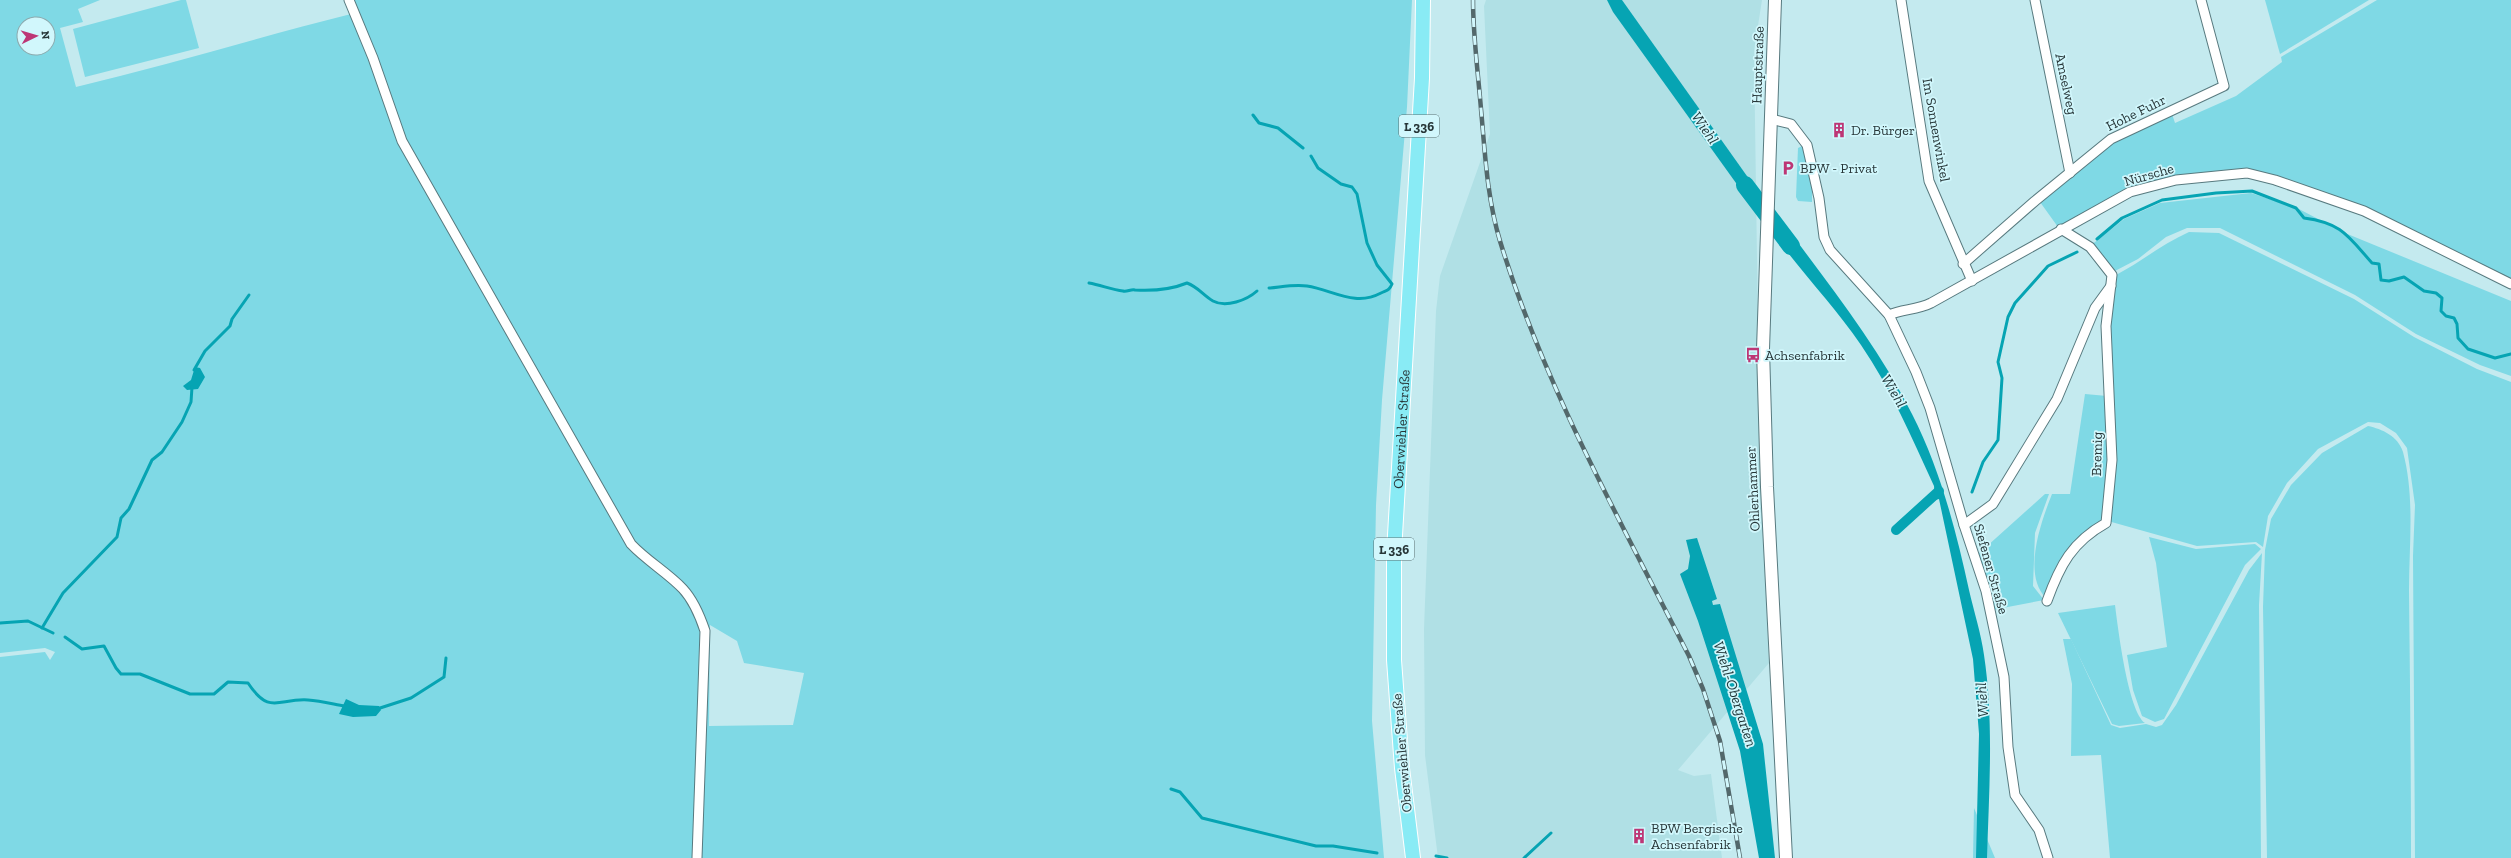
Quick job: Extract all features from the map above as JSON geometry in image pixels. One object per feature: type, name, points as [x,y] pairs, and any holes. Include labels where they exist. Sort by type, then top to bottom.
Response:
[{"type":"main road","name":"Oberwiehler Straße","points":[[1413,858],[1405,805],[1394,660],[1394,552],[1422,78],[1423,0]]},
{"type":"street","points":[[349,0],[373,58],[402,142],[489,295],[631,544],[647,561],[683,589],[698,612],[705,631],[697,858]]},
{"type":"street","name":"Hauptstraße","points":[[1775,0],[1771,119],[1791,124],[1807,145],[1819,198],[1824,236],[1830,250],[1889,315]]},
{"type":"street","name":"Im Sonnenwinkel","points":[[1901,0],[1929,180],[1963,264],[1972,281]]},
{"type":"street","name":"Amselweg","points":[[2035,0],[2070,173]]},
{"type":"street","name":"Hohe Fuhr","points":[[1963,264],[2034,201],[2111,139],[2224,86],[2201,0]]},
{"type":"street","name":"Ohlerhammer","points":[[1771,119],[1763,383],[1786,858]]},
{"type":"street","name":"Nürsche","points":[[1889,315],[1896,312],[1917,310],[1972,281],[2130,192],[2176,180],[2247,173],[2275,180],[2364,211],[2511,284]]},
{"type":"street","name":"Bremig","points":[[2047,601],[2059,567],[2073,549],[2094,529],[2106,523],[2112,460],[2106,326],[2112,275],[2090,247],[2062,229]]},
{"type":"street","points":[[1964,525],[1993,504],[2057,399],[2095,308],[2112,284]]},
{"type":"street","name":"Siefener Straße","points":[[1889,315],[1916,372],[1930,408],[1964,525],[1986,591],[2004,677],[2008,747],[2016,795],[2039,830],[2048,858]]},
{"type":"shaded area","points":[[0,0],[100,0],[78,9],[83,22],[60,28],[76,87],[145,70],[351,14],[348,0],[1412,0],[1407,107],[1382,400],[1376,505],[1372,721],[1384,858],[0,858],[0,657],[45,652],[50,660],[55,652],[45,648],[0,653]],"holes":[[[710,625],[737,641],[744,663],[804,673],[793,725],[709,726]]]},
{"type":"shaded area","points":[[181,0],[186,0],[199,48],[85,77],[73,29]]},
{"type":"shaded area","points":[[1486,0],[1762,0],[1754,51],[1760,466],[1769,663],[1678,770],[1694,776],[1711,774],[1722,858],[1438,858],[1425,755],[1424,629],[1436,311],[1440,276],[1490,134],[1484,6]]},
{"type":"shaded area","points":[[2265,0],[2369,0],[2280,54]]},
{"type":"shaded area","points":[[2377,0],[2511,0],[2511,282],[2401,227],[2248,171],[2175,177],[2058,227],[2040,202],[2111,143],[2172,114],[2175,123],[2236,96],[2282,62],[2281,57]]},
{"type":"shaded area","points":[[1802,146],[1812,183],[1812,202],[1798,201],[1796,197],[1798,148]]},
{"type":"shaded area","points":[[2251,193],[2297,208],[2345,233],[2511,301],[2511,376],[2480,365],[2416,334],[2355,295],[2220,228],[2187,228],[2166,237],[2138,259],[2113,272],[2090,246],[2124,219],[2160,203]]},
{"type":"shaded area","points":[[2189,232],[2219,233],[2354,299],[2414,337],[2477,369],[2511,382],[2511,858],[2415,858],[2413,556],[2415,505],[2407,448],[2396,433],[2380,423],[2368,422],[2318,449],[2287,483],[2268,516],[2263,547],[2256,542],[2197,546],[2108,521],[2109,327],[2116,275]]},
{"type":"shaded area","points":[[2085,394],[2107,396],[2110,460],[2102,522],[2071,548],[2046,598],[2039,588],[2035,576],[2034,562],[2036,548],[2043,519],[2052,494],[2070,494]]},
{"type":"shaded area","points":[[2368,426],[2389,434],[2401,446],[2407,469],[2409,486],[2411,858],[2267,858],[2263,607],[2265,550],[2271,519],[2291,485],[2322,453]]},
{"type":"shaded area","points":[[2045,494],[2049,494],[2035,533],[2033,586],[2044,600],[1992,610],[1976,556]]},
{"type":"shaded area","points":[[2149,537],[2196,549],[2255,544],[2261,549],[2245,565],[2164,719],[2155,722],[2142,716],[2133,690],[2127,655],[2167,647],[2156,563]]},
{"type":"shaded area","points":[[2262,553],[2259,605],[2261,858],[2110,858],[2101,755],[2071,756],[2072,684],[2063,639],[2071,639],[2111,725],[2120,728],[2146,724],[2156,727],[2162,725],[2176,705],[2249,570]]},
{"type":"shaded area","points":[[2115,605],[2121,649],[2129,686],[2139,715],[2145,723],[2119,726],[2112,724],[2058,613]]},
{"type":"shaded area","points":[[1974,808],[1995,858],[1973,858]]},
{"type":"water","points":[[1607,0],[1622,0],[1759,193],[1759,215],[1613,12]]},
{"type":"water","points":[[1777,214],[1849,311],[1898,387],[1922,435],[1939,478],[1959,545],[1983,647],[1987,680],[1990,731],[1990,782],[1987,858],[1976,858],[1979,734],[1973,659],[1939,499],[1935,500],[1934,486],[1918,450],[1872,362],[1841,317],[1776,237]]},
{"type":"water","points":[[195,367],[200,368],[205,377],[198,389],[187,390],[183,386],[191,380]]},
{"type":"water","name":"Wiehl-Obergarten","points":[[1697,538],[1717,599],[1712,601],[1713,605],[1720,604],[1763,744],[1775,858],[1759,858],[1740,751],[1698,621],[1680,574],[1688,569],[1690,556],[1686,540]]},
{"type":"water","points":[[346,699],[359,705],[379,706],[381,710],[376,716],[353,717],[339,714]]},
{"type":"waterway","points":[[1253,115],[1259,123],[1278,128],[1303,148]]},
{"type":"waterway","points":[[1269,288],[1302,285],[1353,298],[1362,298],[1371,297],[1386,291],[1392,284],[1377,265],[1367,243],[1357,194],[1352,187],[1341,184],[1318,168],[1311,156]]},
{"type":"waterway","name":"Wiehl","points":[[1745,185],[1791,246]]},
{"type":"waterway","points":[[2097,239],[2122,218],[2162,200],[2216,193],[2252,191],[2296,208],[2304,218],[2317,220],[2336,227],[2350,238],[2372,263],[2379,264],[2381,280],[2389,281],[2404,277],[2424,291],[2436,293],[2442,298],[2441,311],[2446,316],[2454,318],[2457,324],[2458,338],[2468,349],[2495,358],[2511,354]]},
{"type":"waterway","points":[[1972,492],[1983,462],[1998,440],[2002,378],[1998,362],[2008,317],[2015,303],[2048,266],[2077,252]]},
{"type":"waterway","points":[[1089,283],[1124,291],[1161,290],[1187,283],[1213,301],[1224,304],[1242,300],[1257,291]]},
{"type":"waterway","points":[[194,370],[205,351],[230,326],[232,319],[249,295]]},
{"type":"waterway","points":[[42,628],[63,593],[117,537],[121,518],[129,509],[152,460],[162,452],[182,422],[191,402],[192,387]]},
{"type":"waterway","points":[[1896,530],[1939,491]]},
{"type":"waterway","points":[[0,623],[28,621],[53,633]]},
{"type":"waterway","points":[[65,637],[82,649],[104,646],[121,674],[140,674],[190,694],[214,694],[228,682],[248,683],[262,699],[269,702],[275,703],[308,700],[345,706]]},
{"type":"waterway","points":[[377,709],[411,698],[444,677],[446,658]]},
{"type":"waterway","points":[[1171,789],[1180,792],[1202,818],[1316,846],[1333,846],[1377,853]]},
{"type":"waterway","points":[[1524,858],[1551,833]]},
{"type":"waterway","points":[[1436,856],[1447,858]]},
{"type":"railway","points":[[1473,0],[1475,41],[1487,175],[1492,208],[1500,241],[1518,295],[1561,401],[1611,504],[1689,656],[1703,689],[1720,741],[1740,858]]},
{"type":"place","name":"Dr. Bürger","points":[[1839,130]]},
{"type":"place","name":"BPW - Privat","points":[[1788,168]]},
{"type":"place","name":"Achsenfabrik","points":[[1753,355]]},
{"type":"place","name":"BPW Bergische Achsenfabrik","points":[[1639,836]]}]
